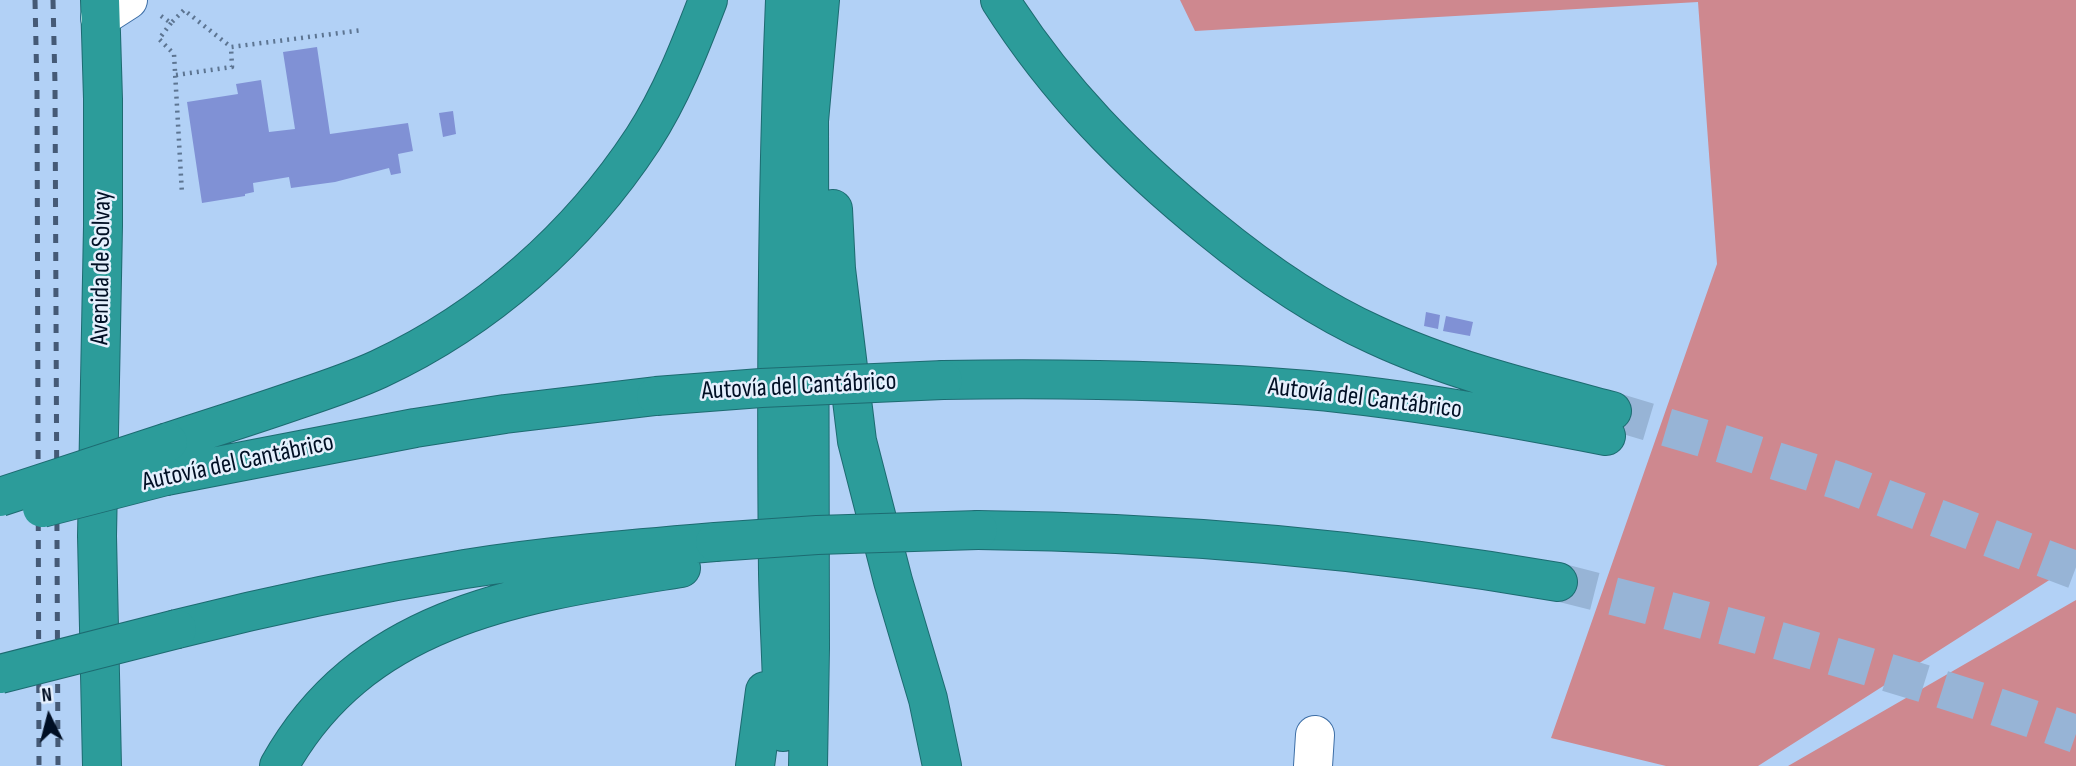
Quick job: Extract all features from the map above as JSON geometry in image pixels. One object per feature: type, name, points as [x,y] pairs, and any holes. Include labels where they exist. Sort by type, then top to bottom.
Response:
[{"type":"highway","points":[[0,497],[167,459],[321,391],[377,370],[418,349],[504,293],[574,228],[613,181],[644,137],[692,42],[708,0]]},
{"type":"highway","points":[[782,766],[776,288],[785,0]]},
{"type":"highway","name":"Autovía del Cantábrico","points":[[0,519],[167,459],[505,414],[656,396],[761,388],[943,380],[1134,380],[1311,391],[1609,424],[1533,390],[1418,354],[1373,335],[1313,302],[1254,263],[1190,212],[1120,150],[1027,42],[1000,0]]},
{"type":"highway","name":"Avenida de Solvay","points":[[102,748],[97,536],[103,99],[109,6]]},
{"type":"highway","points":[[808,766],[809,121],[819,11]]},
{"type":"highway","points":[[819,11],[829,119],[836,269],[857,441],[893,581],[928,699],[942,766]]},
{"type":"highway","points":[[279,766],[329,698],[356,672],[402,642],[462,616],[536,593],[716,552],[817,535],[978,530],[1119,533],[1276,544],[1454,565],[1558,582]]},
{"type":"highway","points":[[0,674],[177,629],[369,586],[467,569],[557,557],[716,552]]},
{"type":"highway","points":[[755,766],[778,577]]},
{"type":"path","points":[[184,10],[231,47],[363,30]]},
{"type":"path","points":[[171,23],[159,39],[174,54],[182,194]]},
{"type":"path","points":[[176,75],[232,67],[231,47]]},
{"type":"shaded area","points":[[1180,0],[2076,0],[2076,563],[1758,766],[1666,766],[1551,738],[1717,264],[1698,2],[1195,31]]},
{"type":"shaded area","points":[[2076,600],[2076,766],[1788,766]]},
{"type":"building","points":[[317,47],[330,134],[408,123],[413,151],[398,154],[401,173],[391,175],[389,168],[335,182],[291,188],[289,177],[253,183],[254,192],[245,196],[202,203],[187,102],[238,94],[236,84],[261,80],[269,132],[295,129],[283,52]]},
{"type":"building","points":[[453,111],[456,134],[443,137],[439,113]]},
{"type":"building","points":[[1426,312],[1440,315],[1438,329],[1424,326]]},
{"type":"building","points":[[1446,316],[1473,322],[1470,336],[1443,331]]},
{"type":"tunnel","points":[[1612,411],[1839,481],[2075,570]]},
{"type":"tunnel","points":[[1558,582],[1818,652],[1948,691],[2076,734]]},
{"type":"railway","points":[[35,0],[39,766]]},
{"type":"railway","points":[[53,0],[58,766]]}]
